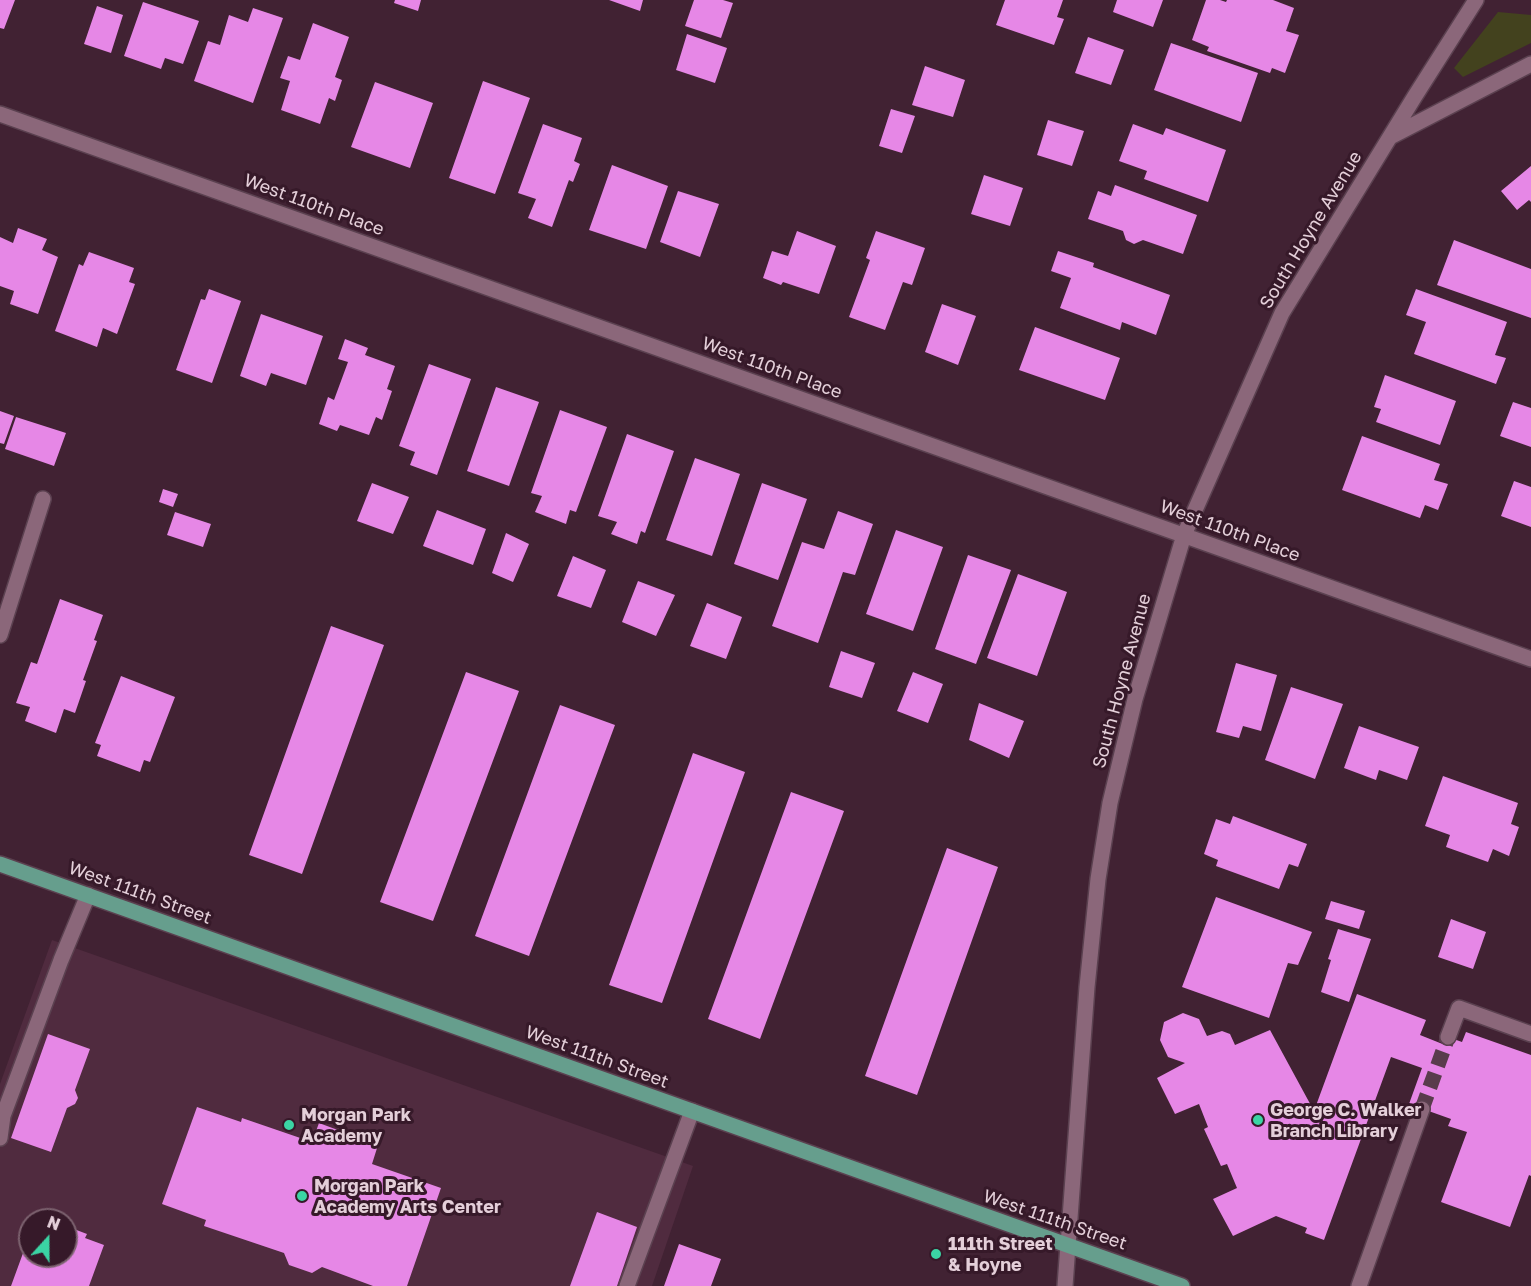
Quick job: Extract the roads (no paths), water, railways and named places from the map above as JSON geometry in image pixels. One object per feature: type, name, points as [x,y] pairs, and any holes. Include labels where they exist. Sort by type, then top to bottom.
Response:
[{"type":"main road","name":"West 111th Street","points":[[0,864],[1182,1286]]},
{"type":"street","name":"South Hoyne Avenue","points":[[1065,1286],[1087,987],[1098,879],[1110,804],[1135,699],[1184,535],[1282,313],[1476,0]]},
{"type":"street","points":[[1390,137],[1531,64]]},
{"type":"street","name":"West 110th Place","points":[[0,114],[1531,659]]},
{"type":"street","points":[[0,635],[43,499]]},
{"type":"street","points":[[0,1138],[3,1116],[64,951],[88,895]]},
{"type":"street","points":[[1448,1037],[1459,1008],[1531,1034]]},
{"type":"street","points":[[1359,1286],[1422,1108]]},
{"type":"street","points":[[627,1286],[692,1112]]},
{"type":"tunnel","points":[[1422,1109],[1448,1037]]},
{"type":"place","name":"George C. Walker Branch Library","points":[[1258,1120]]},
{"type":"place","name":"Morgan Park Academy","points":[[289,1125]]},
{"type":"place","name":"Morgan Park Academy Arts Center","points":[[302,1196]]},
{"type":"place","name":"111th Street & Hoyne","points":[[936,1254]]}]
